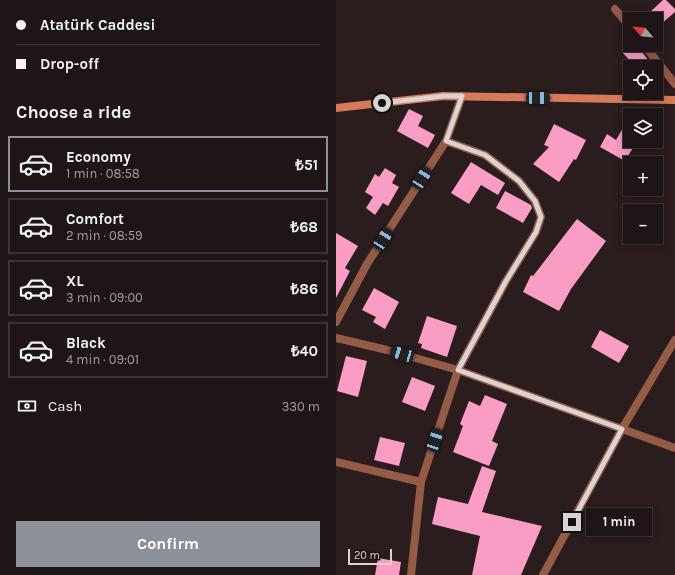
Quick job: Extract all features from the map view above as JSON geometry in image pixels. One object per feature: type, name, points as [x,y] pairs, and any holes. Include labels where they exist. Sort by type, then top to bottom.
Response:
[{"type":"street","points":[[615,9],[623,19]]},
{"type":"street","points":[[650,52],[675,84]]},
{"type":"street","points":[[336,108],[443,96],[675,100]]},
{"type":"street","points":[[336,322],[367,264],[446,141],[462,96]]},
{"type":"street","points":[[411,575],[421,482],[458,370],[506,281],[536,232],[541,217],[535,201],[519,181],[485,155],[446,141]]},
{"type":"street","points":[[336,338],[387,350],[458,370],[675,448]]},
{"type":"street","points":[[543,575],[622,429],[675,340]]},
{"type":"street","points":[[336,462],[421,482]]},
{"type":"building","points":[[663,0],[666,0],[675,9],[675,12],[663,22],[663,12],[650,12]]},
{"type":"building","points":[[642,52],[648,60],[630,60],[623,53]]},
{"type":"building","points":[[409,109],[423,116],[418,126],[435,135],[428,148],[397,131]]},
{"type":"building","points":[[554,124],[586,140],[576,160],[574,159],[559,182],[533,164],[549,147],[544,145]]},
{"type":"building","points":[[623,128],[623,148],[633,148],[628,156],[623,156],[623,160],[600,147],[607,134],[616,140]]},
{"type":"building","points":[[471,162],[505,183],[498,195],[481,185],[469,204],[451,193]]},
{"type":"building","points":[[385,168],[396,175],[392,183],[399,187],[388,206],[383,203],[375,215],[366,208],[373,197],[365,192],[375,174],[379,177]]},
{"type":"building","points":[[505,191],[531,205],[532,208],[523,223],[496,208]]},
{"type":"building","points":[[577,219],[606,241],[571,289],[559,311],[523,292],[531,275],[533,276]]},
{"type":"building","points":[[336,233],[358,246],[345,268],[350,271],[336,298]]},
{"type":"building","points":[[374,288],[399,302],[385,329],[373,322],[376,317],[362,310]]},
{"type":"building","points":[[427,316],[457,326],[447,357],[421,348],[422,344],[418,343]]},
{"type":"building","points":[[600,330],[629,346],[619,363],[591,347]]},
{"type":"building","points":[[346,356],[367,361],[358,397],[337,391]]},
{"type":"building","points":[[412,377],[435,386],[425,411],[402,402]]},
{"type":"building","points":[[485,395],[507,404],[492,441],[498,444],[489,466],[453,452],[463,426],[460,424],[469,401],[480,406]]},
{"type":"building","points":[[380,437],[405,443],[399,466],[374,460]]},
{"type":"building","points":[[482,466],[496,471],[482,512],[542,526],[521,575],[472,575],[480,536],[432,524],[438,497],[468,504]]},
{"type":"building","points":[[378,558],[401,562],[399,575],[375,575]]},
{"type":"route","points":[[382,103],[443,96],[462,96],[446,141],[485,155],[519,181],[535,201],[541,217],[536,232],[506,281],[458,370],[622,429],[572,522]]}]
